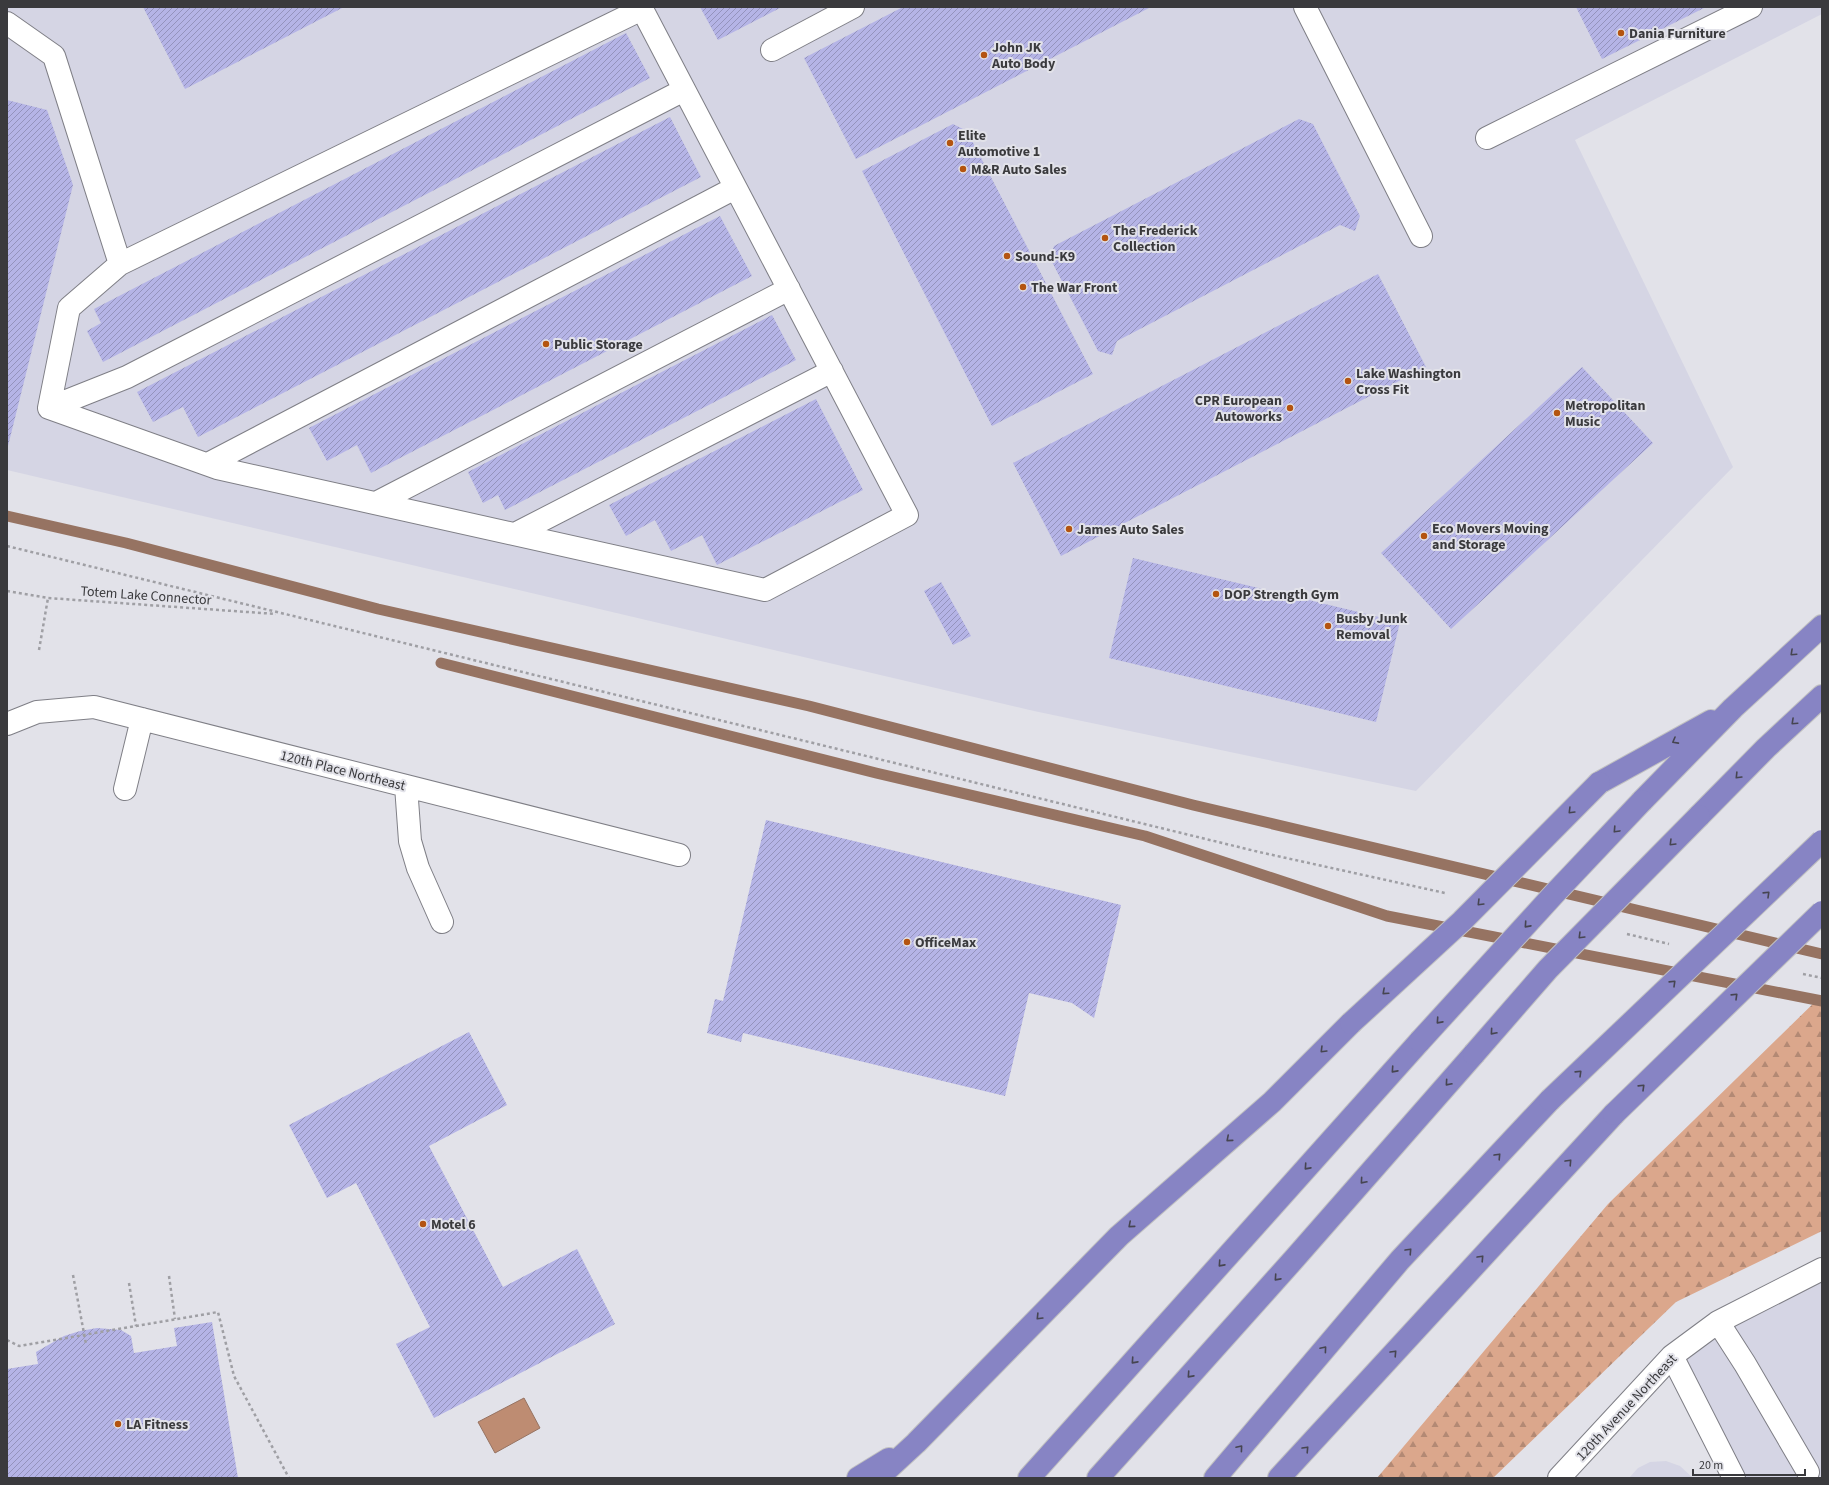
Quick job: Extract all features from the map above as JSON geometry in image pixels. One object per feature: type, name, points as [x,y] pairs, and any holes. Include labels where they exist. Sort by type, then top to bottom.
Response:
[{"type":"highway","points":[[1029,1478],[1420,1041],[1555,893],[1733,708],[1822,626]]},
{"type":"highway","points":[[1098,1478],[1295,1258],[1548,969],[1766,748],[1822,696]]},
{"type":"highway","points":[[878,1478],[916,1443],[1119,1236],[1272,1102],[1351,1023],[1462,921],[1599,784],[1733,708]]},
{"type":"highway","points":[[1215,1478],[1400,1260],[1550,1100],[1822,841]]},
{"type":"highway","points":[[1279,1478],[1614,1114],[1822,912]]},
{"type":"highway","points":[[858,1478],[916,1443]]},
{"type":"street","points":[[772,50],[853,7]]},
{"type":"street","points":[[1304,7],[1420,236]]},
{"type":"street","points":[[1487,138],[1751,7]]},
{"type":"street","points":[[642,9],[907,515],[765,590],[217,468],[49,408],[69,308],[120,264],[642,9]]},
{"type":"street","points":[[7,22],[54,56],[120,264]]},
{"type":"street","points":[[49,408],[128,377],[684,90]]},
{"type":"street","points":[[208,464],[735,188]]},
{"type":"street","points":[[376,503],[789,289]]},
{"type":"street","points":[[515,534],[832,371]]},
{"type":"street","name":"120th Place Northeast","points":[[7,724],[37,712],[94,707],[680,855]]},
{"type":"street","points":[[125,789],[142,719]]},
{"type":"street","points":[[406,786],[410,841],[418,868],[442,922]]},
{"type":"street","name":"120th Avenue Northeast","points":[[1559,1478],[1672,1356],[1718,1322],[1822,1269]]},
{"type":"street","points":[[1718,1322],[1745,1364],[1808,1472]]},
{"type":"street","points":[[1672,1356],[1734,1478]]},
{"type":"path","points":[[7,546],[284,615],[1259,852],[1452,895]]},
{"type":"path","name":"Totem Lake Connector","points":[[7,591],[48,598],[284,615]]},
{"type":"path","points":[[39,650],[48,598]]},
{"type":"path","points":[[1622,933],[1675,945]]},
{"type":"path","points":[[1799,973],[1822,978]]},
{"type":"path","points":[[73,1275],[86,1344]]},
{"type":"path","points":[[169,1276],[175,1319]]},
{"type":"path","points":[[129,1283],[136,1326]]},
{"type":"path","points":[[7,1340],[19,1346],[218,1312],[234,1376],[289,1478]]},
{"type":"shaded area","points":[[7,7],[1822,7],[1822,14],[1575,140],[1733,467],[1416,791],[1034,711],[7,470]]},
{"type":"shaded area","points":[[1822,1269],[1822,1478],[1735,1478],[1672,1356]]},
{"type":"shaded area","points":[[524,1398],[540,1428],[495,1453],[478,1422]]},
{"type":"shaded area","points":[[1666,1461],[1680,1466],[1693,1478],[1629,1478],[1638,1468],[1650,1462]]},
{"type":"green space","points":[[1822,995],[1822,1231],[1676,1302],[1493,1478],[1377,1478],[1608,1204]]},
{"type":"building","points":[[143,7],[344,7],[185,89]]},
{"type":"building","points":[[700,7],[782,7],[718,40]]},
{"type":"building","points":[[903,7],[1151,7],[856,159],[804,58]]},
{"type":"building","name":"Dania Furniture","points":[[1576,7],[1706,7],[1602,59]]},
{"type":"building","points":[[626,33],[650,78],[103,362],[87,331],[101,323],[94,309]]},
{"type":"building","points":[[7,100],[47,110],[73,185],[8,446]]},
{"type":"building","points":[[670,117],[701,177],[198,437],[183,407],[153,422],[137,392]]},
{"type":"building","points":[[1299,119],[1313,124],[1360,216],[1355,231],[1340,225],[1117,341],[1112,355],[1098,351],[1050,258],[1054,246]]},
{"type":"building","points":[[953,124],[967,131],[1093,374],[992,426],[862,171]]},
{"type":"building","points":[[720,216],[752,276],[371,473],[357,445],[327,461],[309,428]]},
{"type":"building","points":[[1378,274],[1426,367],[1061,556],[1013,463]]},
{"type":"building","points":[[772,315],[796,360],[505,510],[498,495],[483,503],[468,472]]},
{"type":"building","points":[[1582,367],[1653,443],[1451,629],[1381,553]]},
{"type":"building","points":[[816,399],[863,490],[717,565],[702,535],[671,551],[655,520],[626,536],[609,505]]},
{"type":"building","points":[[1133,558],[1400,622],[1376,722],[1109,658]]},
{"type":"building","points":[[941,582],[971,636],[953,645],[924,591]]},
{"type":"building","points":[[766,820],[1121,905],[1094,1018],[1072,1003],[1029,993],[1005,1096],[743,1033],[741,1042],[707,1033],[715,999],[723,1001]]},
{"type":"building","name":"Motel 6","points":[[469,1032],[507,1105],[429,1146],[503,1287],[577,1249],[615,1324],[434,1418],[396,1344],[430,1327],[356,1183],[327,1198],[289,1125]]},
{"type":"building","name":"LA Fitness","points":[[212,1322],[238,1478],[7,1478],[7,1369],[38,1364],[36,1352],[64,1336],[80,1331],[97,1328],[121,1330],[131,1336],[134,1353],[177,1346],[174,1328]]},
{"type":"waterway","points":[[7,516],[126,543],[378,609],[809,706],[1193,805],[1822,954]]},
{"type":"waterway","points":[[441,663],[876,773],[1145,836],[1387,916],[1822,1001]]},
{"type":"place","name":"Dania Furniture","points":[[1621,33]]},
{"type":"place","name":"John JK Auto Body","points":[[984,55]]},
{"type":"place","name":"Elite Automotive 1","points":[[950,143]]},
{"type":"place","name":"M&R Auto Sales","points":[[963,169]]},
{"type":"place","name":"The Frederick Collection","points":[[1105,238]]},
{"type":"place","name":"Sound-K9","points":[[1007,256]]},
{"type":"place","name":"The War Front","points":[[1023,287]]},
{"type":"place","name":"Public Storage","points":[[546,344]]},
{"type":"place","name":"Lake Washington Cross Fit","points":[[1348,381]]},
{"type":"place","name":"CPR European Autoworks","points":[[1290,408]]},
{"type":"place","name":"Metropolitan Music","points":[[1557,413]]},
{"type":"place","name":"James Auto Sales","points":[[1069,529]]},
{"type":"place","name":"Eco Movers Moving and Storage","points":[[1424,536]]},
{"type":"place","name":"DOP Strength Gym","points":[[1216,594]]},
{"type":"place","name":"Busby Junk Removal","points":[[1328,626]]},
{"type":"place","name":"OfficeMax","points":[[907,942]]},
{"type":"place","name":"Motel 6","points":[[423,1224]]},
{"type":"place","name":"LA Fitness","points":[[118,1424]]}]
